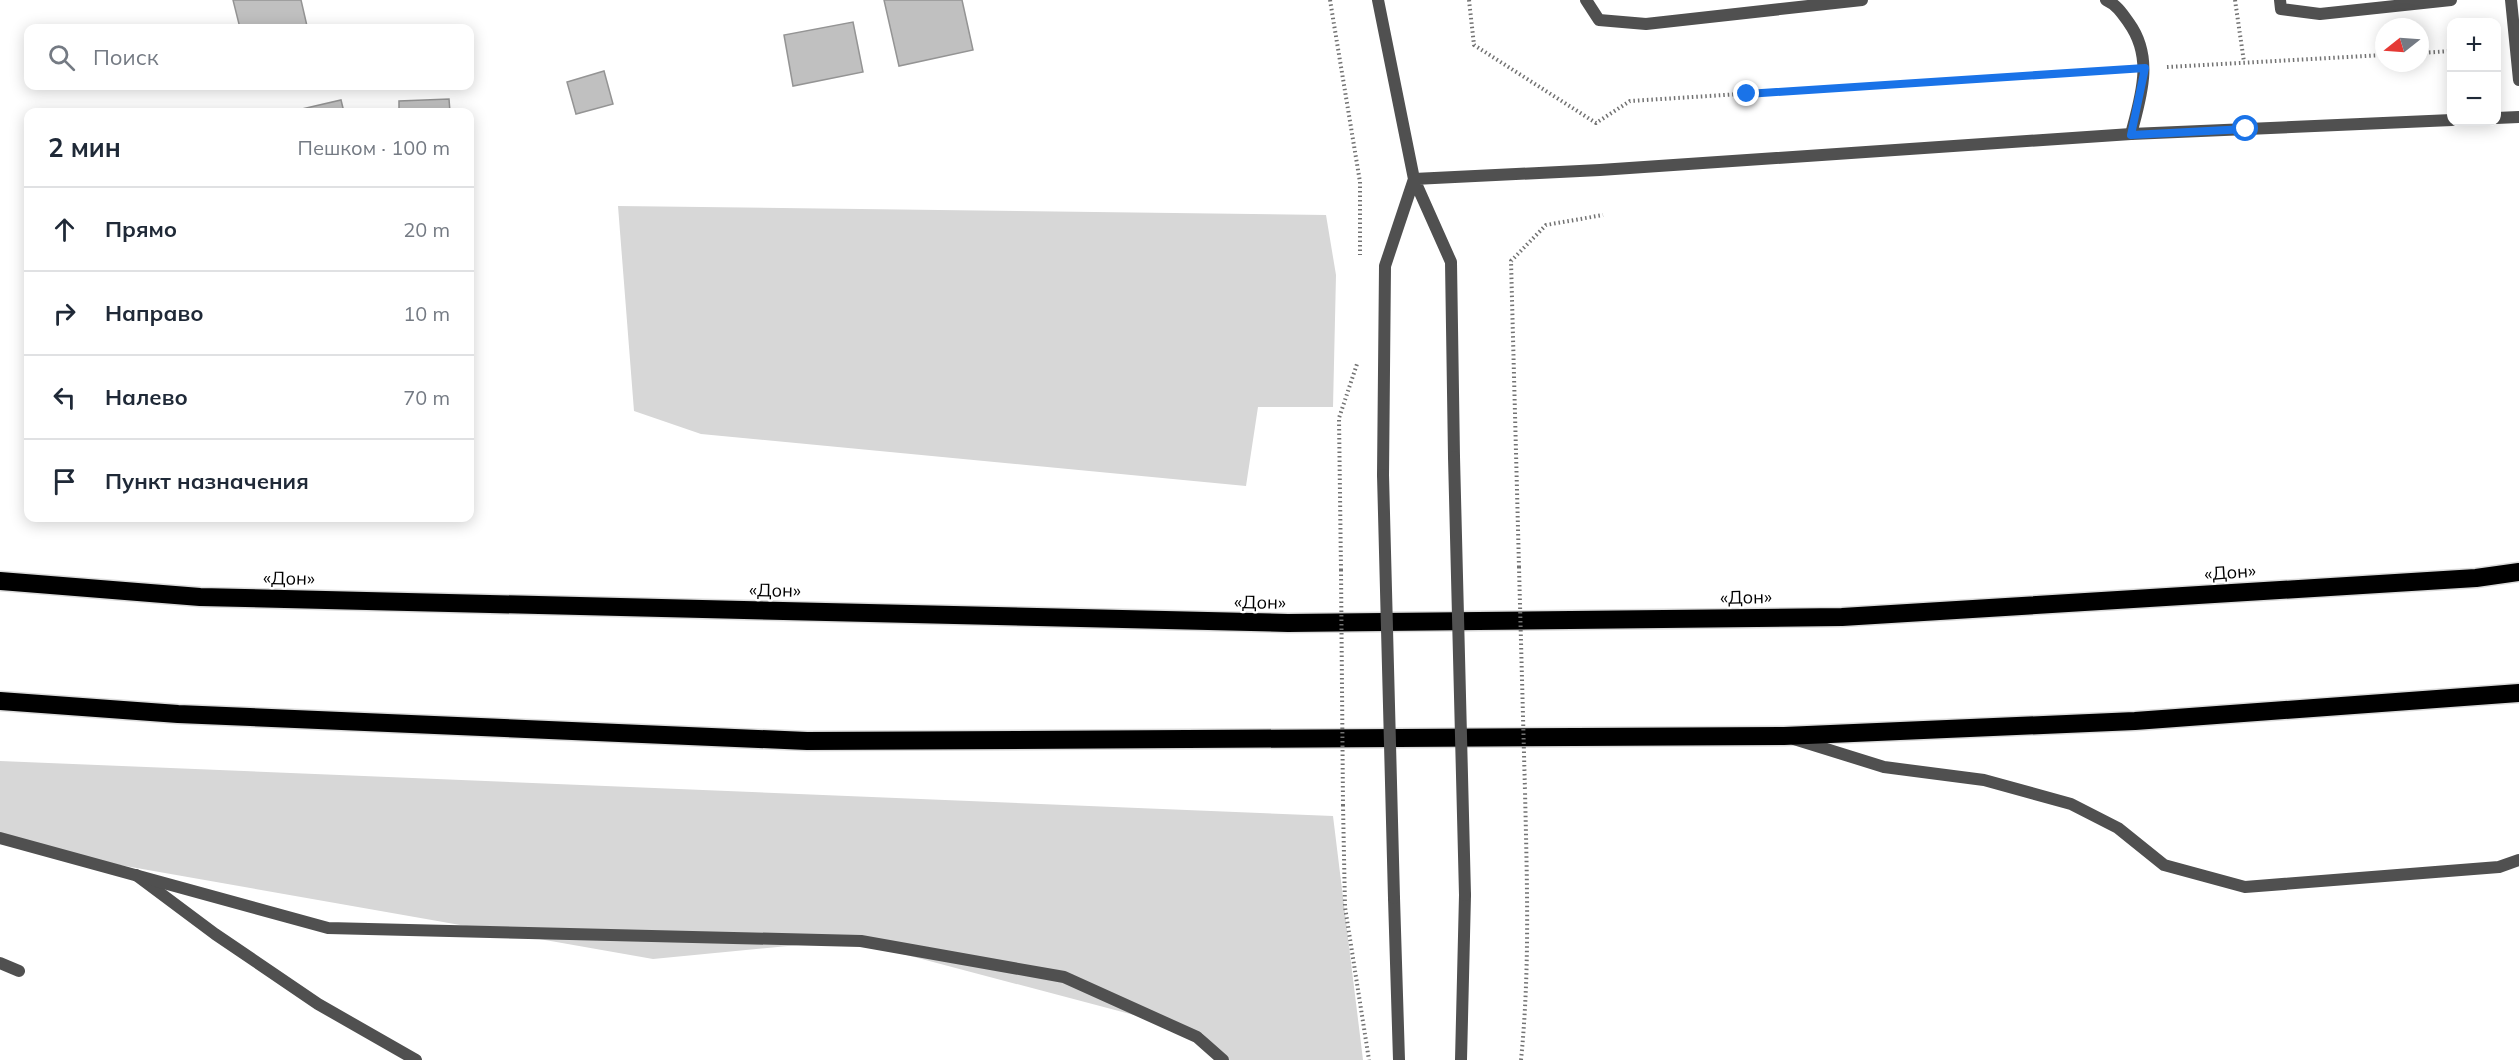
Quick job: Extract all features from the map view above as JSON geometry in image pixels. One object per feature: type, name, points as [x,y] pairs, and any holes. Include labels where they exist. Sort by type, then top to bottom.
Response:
[{"type":"highway","name":"«Дон»","points":[[0,581],[200,597],[1288,623],[1842,617],[2476,578],[2519,572]]},
{"type":"highway","points":[[0,701],[190,715],[807,741],[1784,736],[2135,721],[2519,693]]},
{"type":"street","points":[[1378,0],[1414,179],[1451,262],[1465,895],[1461,1060]]},
{"type":"street","points":[[1586,0],[1599,20],[1646,24],[1862,0]]},
{"type":"street","points":[[2106,0],[2116,5],[2139,36],[2145,68],[2131,135]]},
{"type":"street","points":[[2280,0],[2281,9],[2320,14],[2451,0]]},
{"type":"street","points":[[2511,0],[2519,80]]},
{"type":"street","points":[[2501,118],[2519,117]]},
{"type":"street","points":[[1414,179],[1600,171],[2131,135],[2447,120]]},
{"type":"street","points":[[1400,1060],[1383,475],[1385,266],[1414,179]]},
{"type":"street","points":[[1784,736],[1884,767],[1984,780],[2071,804],[2118,828],[2164,865],[2245,887],[2499,867],[2519,860]]},
{"type":"street","points":[[0,838],[328,928],[861,941],[1064,977],[1197,1037],[1224,1060]]},
{"type":"street","points":[[133,873],[215,934],[318,1004],[416,1060]]},
{"type":"street","points":[[0,963],[19,971]]},
{"type":"path","points":[[1330,0],[1360,182],[1360,263]]},
{"type":"path","points":[[1469,0],[1474,45],[1596,123],[1630,101],[2375,55]]},
{"type":"path","points":[[2235,0],[2244,62]]},
{"type":"path","points":[[2429,52],[2447,51]]},
{"type":"path","points":[[1521,1060],[1526,1009],[1528,923],[1511,261],[1546,225],[1603,216]]},
{"type":"path","points":[[1360,355],[1339,418],[1344,907],[1369,1060]]},
{"type":"shaded area","points":[[618,206],[1326,215],[1336,275],[1333,407],[1258,407],[1246,486],[701,434],[634,411]]},
{"type":"shaded area","points":[[0,761],[1333,816],[1363,1060],[1228,1060],[1202,1033],[850,940],[653,959],[0,844]]},
{"type":"building","points":[[233,0],[301,0],[307,24],[239,24]]},
{"type":"building","points":[[884,0],[962,0],[973,50],[899,66]]},
{"type":"building","points":[[853,22],[863,72],[793,86],[784,35]]},
{"type":"building","points":[[604,71],[613,104],[576,114],[567,82]]},
{"type":"building","points":[[449,99],[450,108],[399,108],[399,101]]},
{"type":"building","points":[[341,100],[343,108],[306,108]]},
{"type":"route","points":[[1747,94],[2145,68],[2142,92],[2131,135],[2246,129]]}]
